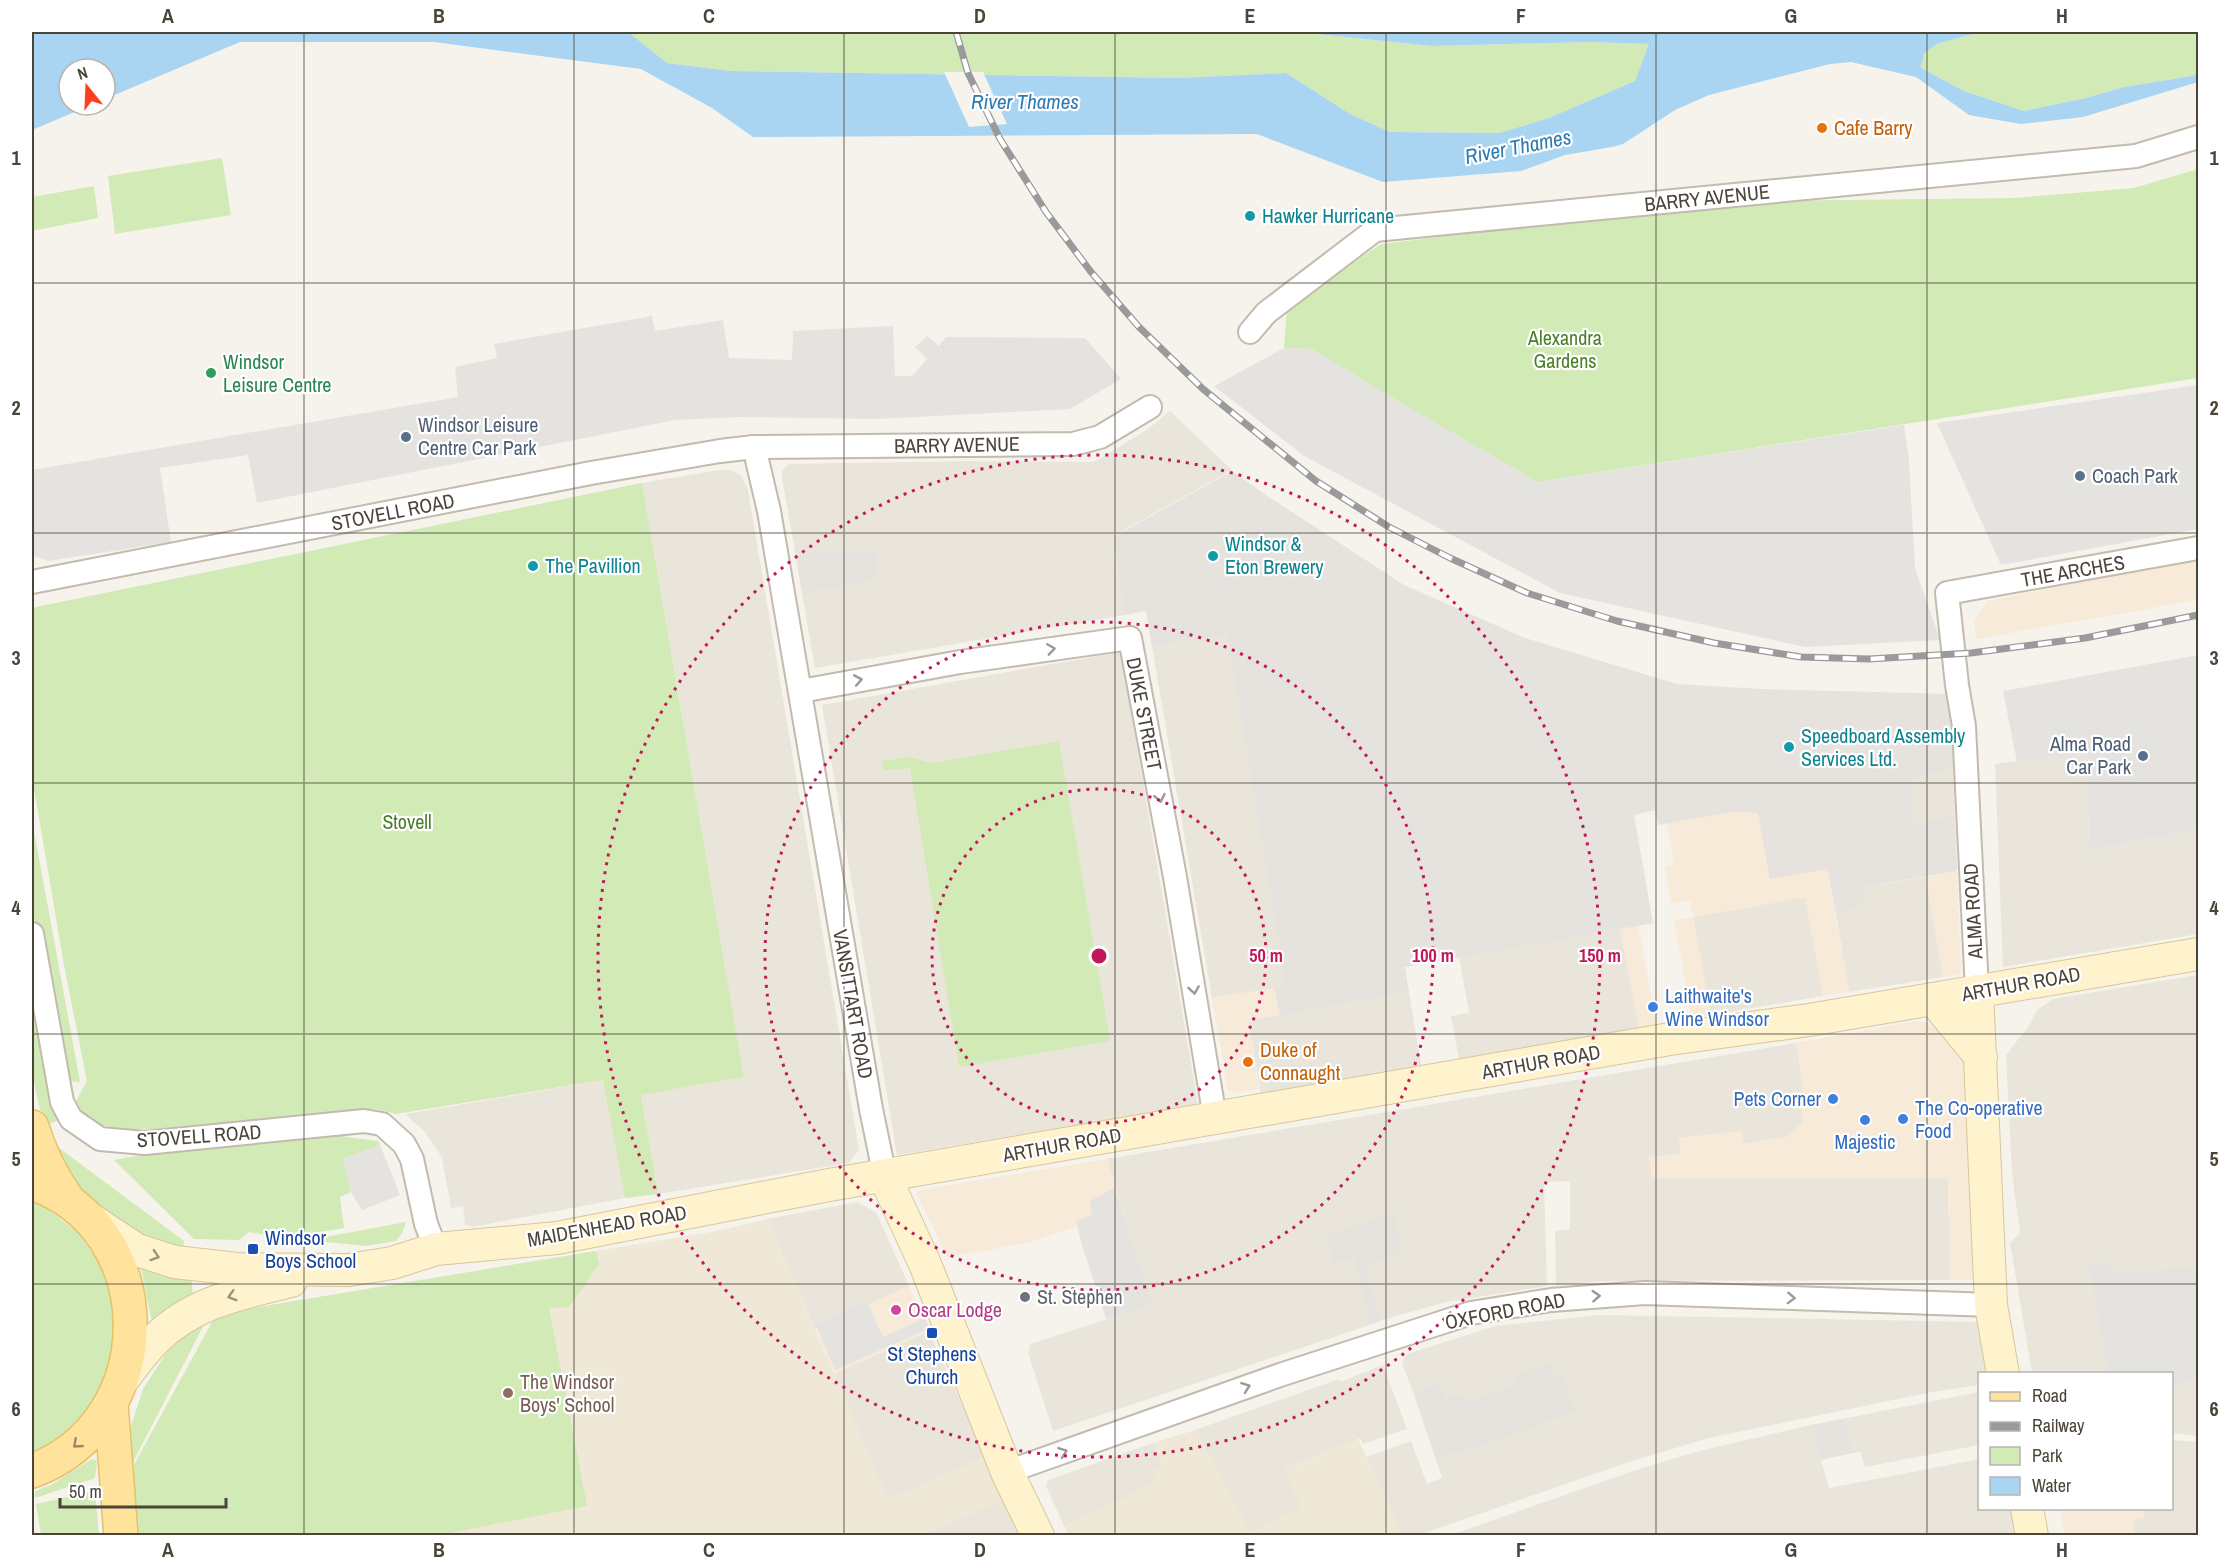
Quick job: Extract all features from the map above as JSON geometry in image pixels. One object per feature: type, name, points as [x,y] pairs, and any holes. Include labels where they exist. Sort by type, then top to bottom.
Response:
[{"type":"main road","points":[[32,1127],[51,1175],[78,1211],[105,1241],[115,1258],[128,1295],[131,1319],[131,1340],[116,1393],[94,1428],[79,1444],[61,1457],[32,1471]]},
{"type":"main road","points":[[32,1183],[53,1193],[78,1211]]},
{"type":"main road","points":[[116,1393],[121,1536]]},
{"type":"street","name":"BARRY AVENUE","points":[[1250,333],[1266,313],[1375,230],[2136,156],[2199,137]]},
{"type":"street","name":"BARRY AVENUE","points":[[754,447],[1073,444],[1100,437],[1150,407]]},
{"type":"street","name":"STOVELL ROAD","points":[[32,582],[591,473],[754,447]]},
{"type":"street","name":"VANSITTART ROAD","points":[[754,447],[769,511],[871,1109],[885,1177],[925,1264],[1007,1472],[1038,1536]]},
{"type":"street","name":"THE ARCHES","points":[[1947,593],[2199,548]]},
{"type":"street","name":"ALMA ROAD","points":[[1947,593],[1964,726],[1991,1305],[2003,1372]]},
{"type":"street","name":"DUKE STREET","points":[[801,691],[960,662],[1130,638],[1175,877],[1215,1118]]},
{"type":"street","name":"STOVELL ROAD","points":[[32,934],[62,1102],[71,1119],[100,1139],[145,1143],[364,1121],[382,1124],[404,1144],[412,1160],[426,1224],[436,1249]]},
{"type":"street","name":"ARTHUR ROAD","points":[[885,1177],[1670,1039],[1809,1020],[2199,954]]},
{"type":"street","points":[[1933,999],[1980,1048],[2025,983]]},
{"type":"street","name":"MAIDENHEAD ROAD","points":[[116,1393],[157,1338],[184,1316],[198,1308],[233,1296],[330,1271],[392,1263],[436,1249],[557,1238],[829,1185],[885,1177]]},
{"type":"street","name":"MAIDENHEAD ROAD","points":[[78,1211],[137,1250],[175,1262],[215,1267],[330,1271]]},
{"type":"street","name":"OXFORD ROAD","points":[[1007,1472],[1302,1367],[1471,1313],[1551,1300],[1645,1293],[1991,1305]]},
{"type":"street","points":[[2027,1510],[2032,1536]]},
{"type":"shaded area","name":"Windsor Leisure Centre Car Park","points":[[652,316],[655,331],[723,320],[729,358],[792,360],[793,331],[893,326],[895,376],[912,376],[927,359],[915,347],[927,336],[939,346],[946,337],[1085,338],[1121,379],[1070,409],[876,419],[741,417],[675,420],[257,503],[248,455],[160,468],[171,542],[48,561],[32,555],[32,470],[458,397],[455,367],[497,358],[494,344]]},
{"type":"shaded area","points":[[1284,348],[1312,349],[1537,482],[1904,425],[1909,460],[1915,568],[1940,640],[1805,647],[1560,593],[1304,456],[1214,386]]},
{"type":"shaded area","name":"Coach Park","points":[[2198,385],[2198,529],[2001,565],[1937,423]]},
{"type":"shaded area","points":[[1170,411],[1232,470],[1113,536],[1125,615],[815,668],[802,594],[876,581],[876,550],[795,551],[782,478],[782,471],[786,466],[790,464],[973,461],[1090,462],[1098,460],[1148,429]]},
{"type":"shaded area","points":[[731,470],[741,475],[748,490],[859,1150],[849,1163],[658,1194],[641,1095],[744,1077],[642,483]]},
{"type":"shaded area","points":[[1232,471],[1404,585],[1525,638],[1677,684],[1761,689],[1952,694],[1958,768],[1912,777],[1914,823],[1955,815],[1957,871],[1863,887],[1865,904],[1836,914],[1827,869],[1770,879],[1758,813],[1732,812],[1658,825],[1655,810],[1634,815],[1653,923],[1405,967],[1409,992],[1280,1015],[1274,988],[1286,985],[1227,635],[1152,647],[1146,611],[1125,615],[1113,537]]},
{"type":"shaded area","points":[[877,550],[876,581],[802,594],[795,551]]},
{"type":"shaded area","points":[[2198,558],[2198,600],[1976,639],[1974,620],[1988,601]]},
{"type":"shaded area","points":[[1227,635],[1287,986],[1212,998],[1152,647]]},
{"type":"shaded area","points":[[1121,652],[1198,1105],[897,1155],[822,705]],"holes":[[[1059,742],[959,1067],[910,757],[932,763]]]},
{"type":"shaded area","name":"Alma Road Car Park","points":[[2198,655],[2198,830],[2089,850],[2087,752],[2017,762],[2003,691]]},
{"type":"shaded area","points":[[2087,751],[2089,850],[2198,830],[2198,934],[2003,967],[1995,764]]},
{"type":"shaded area","points":[[1953,769],[1955,815],[1914,823],[1912,776]]},
{"type":"shaded area","points":[[1732,812],[1759,813],[1827,869],[1849,992],[1823,996],[1805,897],[1693,917],[1690,901],[1671,904],[1665,866],[1674,865],[1667,823]]},
{"type":"shaded area","points":[[1957,871],[1961,973],[1943,977],[1926,877]]},
{"type":"shaded area","points":[[1926,877],[1943,977],[1849,992],[1836,914],[1850,910],[1863,887]]},
{"type":"shaded area","points":[[1806,897],[1823,996],[1711,1015],[1693,917]]},
{"type":"shaded area","points":[[1693,917],[1711,1015],[1692,1019],[1674,920]]},
{"type":"shaded area","points":[[1638,925],[1656,1025],[1639,1028],[1620,929]]},
{"type":"shaded area","points":[[1620,929],[1639,1028],[1459,1059],[1451,1016],[1469,1013],[1459,956]]},
{"type":"shaded area","points":[[2198,975],[2198,1436],[2173,1433],[2173,1372],[2032,1372],[2010,1243],[2020,1233],[2012,1173],[2006,1055],[2028,1027],[2037,1010],[2053,999]]},
{"type":"shaded area","points":[[1274,988],[1280,1015],[1248,1021],[1259,1089],[1234,1093],[1228,1090],[1212,998]]},
{"type":"shaded area","points":[[1409,992],[1421,1065],[1261,1094],[1248,1020]]},
{"type":"shaded area","points":[[1917,1021],[1937,1025],[1964,1052],[1973,1280],[1950,1280],[1948,1178],[1652,1178],[1649,1157],[1680,1154],[1679,1138],[1741,1131],[1743,1144],[1788,1137],[1802,1123],[1802,1077],[1796,1043]]},
{"type":"shaded area","points":[[1796,1043],[1802,1077],[1802,1123],[1788,1137],[1743,1144],[1741,1131],[1679,1138],[1681,1154],[1649,1157],[1652,1178],[1948,1178],[1950,1280],[1607,1281],[1556,1285],[1555,1231],[1570,1229],[1570,1181],[1544,1182],[1547,1286],[1446,1302],[1382,1320],[1366,1270],[1383,1258],[1354,1256],[1370,1325],[1053,1431],[1028,1353],[1030,1344],[1151,1305],[1107,1159]]},
{"type":"shaded area","points":[[604,1080],[625,1198],[472,1227],[465,1225],[463,1206],[451,1208],[442,1158],[423,1130],[405,1114]]},
{"type":"shaded area","points":[[380,1145],[400,1195],[362,1210],[351,1192],[343,1159]]},
{"type":"shaded area","points":[[1107,1159],[1115,1188],[1113,1214],[1028,1243],[947,1257],[917,1194],[919,1190]]},
{"type":"shaded area","points":[[1115,1188],[1152,1305],[1106,1319],[1076,1221],[1092,1215],[1090,1201]]},
{"type":"shaded area","points":[[857,1202],[876,1212],[909,1286],[815,1329],[767,1219]]},
{"type":"shaded area","points":[[1394,1213],[1401,1254],[1383,1258],[1366,1270],[1382,1320],[1370,1325],[1354,1257],[1334,1263],[1326,1236]]},
{"type":"shaded area","name":"The Windsor Boys' School","points":[[767,1219],[888,1499],[985,1457],[1006,1498],[920,1536],[137,1536],[212,1322],[234,1311],[717,1231]]},
{"type":"shaded area","points":[[2111,1262],[2116,1275],[2153,1270],[2198,1268],[2198,1379],[2173,1384],[2173,1372],[2108,1372],[2089,1265]]},
{"type":"shaded area","points":[[909,1286],[929,1331],[834,1374],[815,1329]]},
{"type":"shaded area","points":[[867,1302],[883,1337],[925,1318],[930,1328],[835,1370],[816,1325]]},
{"type":"shaded area","points":[[1599,1315],[1980,1322],[1991,1372],[1978,1372],[1978,1385],[1932,1392],[1709,1438],[1632,1461],[1419,1535],[1402,1535],[1366,1457],[1411,1441],[1427,1484],[1442,1478],[1436,1460],[1578,1410],[1571,1400],[1565,1375],[1555,1377],[1552,1368],[1465,1403],[1445,1399],[1440,1384],[1413,1392],[1402,1363],[1407,1354],[1495,1326]]},
{"type":"shaded area","points":[[929,1331],[985,1457],[888,1500],[834,1374]]},
{"type":"shaded area","points":[[1551,1363],[1555,1377],[1565,1375],[1571,1400],[1578,1411],[1436,1460],[1413,1392],[1440,1383],[1445,1399],[1463,1394],[1466,1402],[1513,1384],[1517,1376]]},
{"type":"shaded area","points":[[1383,1365],[1407,1429],[1363,1444],[1361,1439],[1358,1439],[1285,1469],[1302,1508],[1250,1533],[1195,1430],[1339,1379],[1340,1382]]},
{"type":"shaded area","points":[[1978,1392],[1978,1445],[1865,1467],[1861,1452],[1853,1453],[1847,1418]]},
{"type":"shaded area","points":[[1847,1418],[1853,1453],[1821,1460],[1811,1425]]},
{"type":"shaded area","points":[[1811,1425],[1829,1488],[1978,1459],[1978,1510],[2014,1510],[2019,1536],[1448,1536],[1636,1470],[1699,1451]]},
{"type":"shaded area","points":[[1195,1430],[1250,1533],[1302,1508],[1284,1470],[1358,1439],[1402,1535],[1069,1535],[1064,1526],[1156,1481],[1153,1472],[1163,1467],[1153,1443]]},
{"type":"shaded area","points":[[2173,1440],[2198,1442],[2198,1535],[2133,1535],[2133,1520],[2144,1518],[2144,1510],[2173,1510]]},
{"type":"shaded area","points":[[1153,1443],[1163,1468],[1153,1472],[1157,1481],[1064,1526],[1046,1486],[1048,1480]]},
{"type":"shaded area","points":[[1006,1498],[1022,1536],[920,1536]]},
{"type":"shaded area","points":[[2060,1510],[2144,1510],[2144,1518],[2134,1520],[2133,1535],[2064,1535]]},
{"type":"green space","points":[[628,32],[1298,32],[1432,46],[1590,42],[1649,44],[1635,81],[1549,118],[1499,133],[1390,132],[1350,114],[1286,73],[1180,78],[731,71],[667,63]]},
{"type":"green space","points":[[1980,32],[2198,32],[2198,73],[2192,76],[2124,87],[2086,98],[2024,111],[1964,91],[1921,68],[1924,53],[1937,44]]},
{"type":"green space","points":[[222,158],[231,215],[115,234],[108,176]]},
{"type":"green space","name":"Alexandra Gardens","points":[[2198,169],[2198,378],[1537,482],[1312,349],[1284,348],[1287,308],[1381,244],[1749,201],[2015,198],[2134,188]]},
{"type":"green space","points":[[94,186],[98,218],[32,231],[32,197]]},
{"type":"green space","name":"Stovell","points":[[642,483],[744,1077],[641,1095],[658,1194],[625,1198],[603,1080],[396,1114],[376,1109],[167,1129],[121,1129],[101,1125],[88,1118],[75,1103],[87,1081],[64,965],[32,777],[32,609]]},
{"type":"green space","points":[[1059,741],[1110,1041],[959,1067],[910,768],[884,770],[882,761],[910,757],[932,763]]},
{"type":"green space","points":[[32,820],[80,1082],[66,1081],[35,924],[32,905]]},
{"type":"green space","points":[[32,1010],[57,1121],[44,1126],[32,1075]]},
{"type":"green space","points":[[342,1130],[345,1137],[378,1141],[380,1145],[343,1159],[351,1192],[340,1197],[344,1228],[285,1238],[249,1232],[239,1240],[194,1239],[114,1160],[163,1151]]},
{"type":"green space","points":[[55,1145],[184,1241],[183,1249],[149,1237],[112,1218],[63,1171]]},
{"type":"green space","points":[[32,1202],[44,1206],[78,1233],[103,1268],[116,1310],[114,1354],[100,1396],[73,1431],[32,1458]]},
{"type":"green space","points":[[406,1222],[396,1241],[365,1246],[309,1240]]},
{"type":"green space","points":[[596,1251],[599,1264],[569,1307],[549,1308],[587,1506],[449,1533],[449,1535],[137,1535],[130,1472],[212,1322],[234,1311]]},
{"type":"green space","points":[[146,1266],[191,1274],[193,1299],[157,1320],[151,1319],[141,1268]]},
{"type":"green space","points":[[206,1321],[132,1464],[124,1464],[130,1429],[143,1389],[181,1334]]},
{"type":"green space","points":[[92,1459],[97,1461],[95,1478],[35,1498],[35,1491],[51,1485]]},
{"type":"green space","points":[[95,1491],[99,1535],[41,1535],[36,1504]]},
{"type":"water","name":"River Thames","points":[[32,32],[628,32],[667,63],[731,71],[1180,78],[1286,73],[1350,114],[1390,132],[1499,133],[1549,118],[1635,81],[1649,44],[1590,42],[1432,46],[1298,32],[1980,32],[1937,44],[1924,53],[1921,68],[1964,91],[2024,111],[2086,98],[2124,87],[2192,76],[2198,73],[2198,82],[2083,117],[2021,124],[1969,115],[1916,77],[1851,62],[1830,64],[1709,95],[1675,110],[1623,144],[1612,147],[1565,155],[1521,171],[1383,182],[1257,134],[753,137],[712,108],[641,69],[434,42],[240,42],[117,94],[117,57],[57,57],[57,117],[63,117],[32,130]]},
{"type":"pier","points":[[944,72],[983,72],[1007,124],[969,127]]},
{"type":"railway","points":[[956,32],[968,73],[1000,139],[1046,212],[1091,272],[1139,327],[1203,389],[1316,481],[1389,527],[1450,558],[1527,593],[1617,621],[1714,643],[1801,657],[1869,659],[1971,653],[2085,638],[2198,615]]},
{"type":"place","name":"Cafe Barry","points":[[1822,128]]},
{"type":"place","name":"Hawker Hurricane","points":[[1250,216]]},
{"type":"place","name":"Windsor Leisure Centre","points":[[211,373]]},
{"type":"place","name":"Windsor Leisure Centre Car Park","points":[[406,437]]},
{"type":"place","name":"Coach Park","points":[[2080,476]]},
{"type":"place","name":"Windsor & Eton Brewery","points":[[1213,556]]},
{"type":"place","name":"The Pavillion","points":[[533,566]]},
{"type":"place","name":"Speedboard Assembly Services Ltd.","points":[[1789,747]]},
{"type":"place","name":"Alma Road Car Park","points":[[2143,756]]},
{"type":"place","name":"Laithwaite's Wine Windsor","points":[[1653,1007]]},
{"type":"place","name":"Duke of Connaught","points":[[1248,1062]]},
{"type":"place","name":"Pets Corner","points":[[1833,1099]]},
{"type":"place","name":"The Co-operative Food","points":[[1903,1119]]},
{"type":"place","name":"Majestic","points":[[1865,1120]]},
{"type":"place","name":"Windsor Boys School","points":[[253,1249]]},
{"type":"place","name":"St. Stephen","points":[[1025,1297]]},
{"type":"place","name":"Oscar Lodge","points":[[896,1310]]},
{"type":"place","name":"St Stephens Church","points":[[932,1333]]},
{"type":"place","name":"The Windsor Boys' School","points":[[508,1393]]}]
